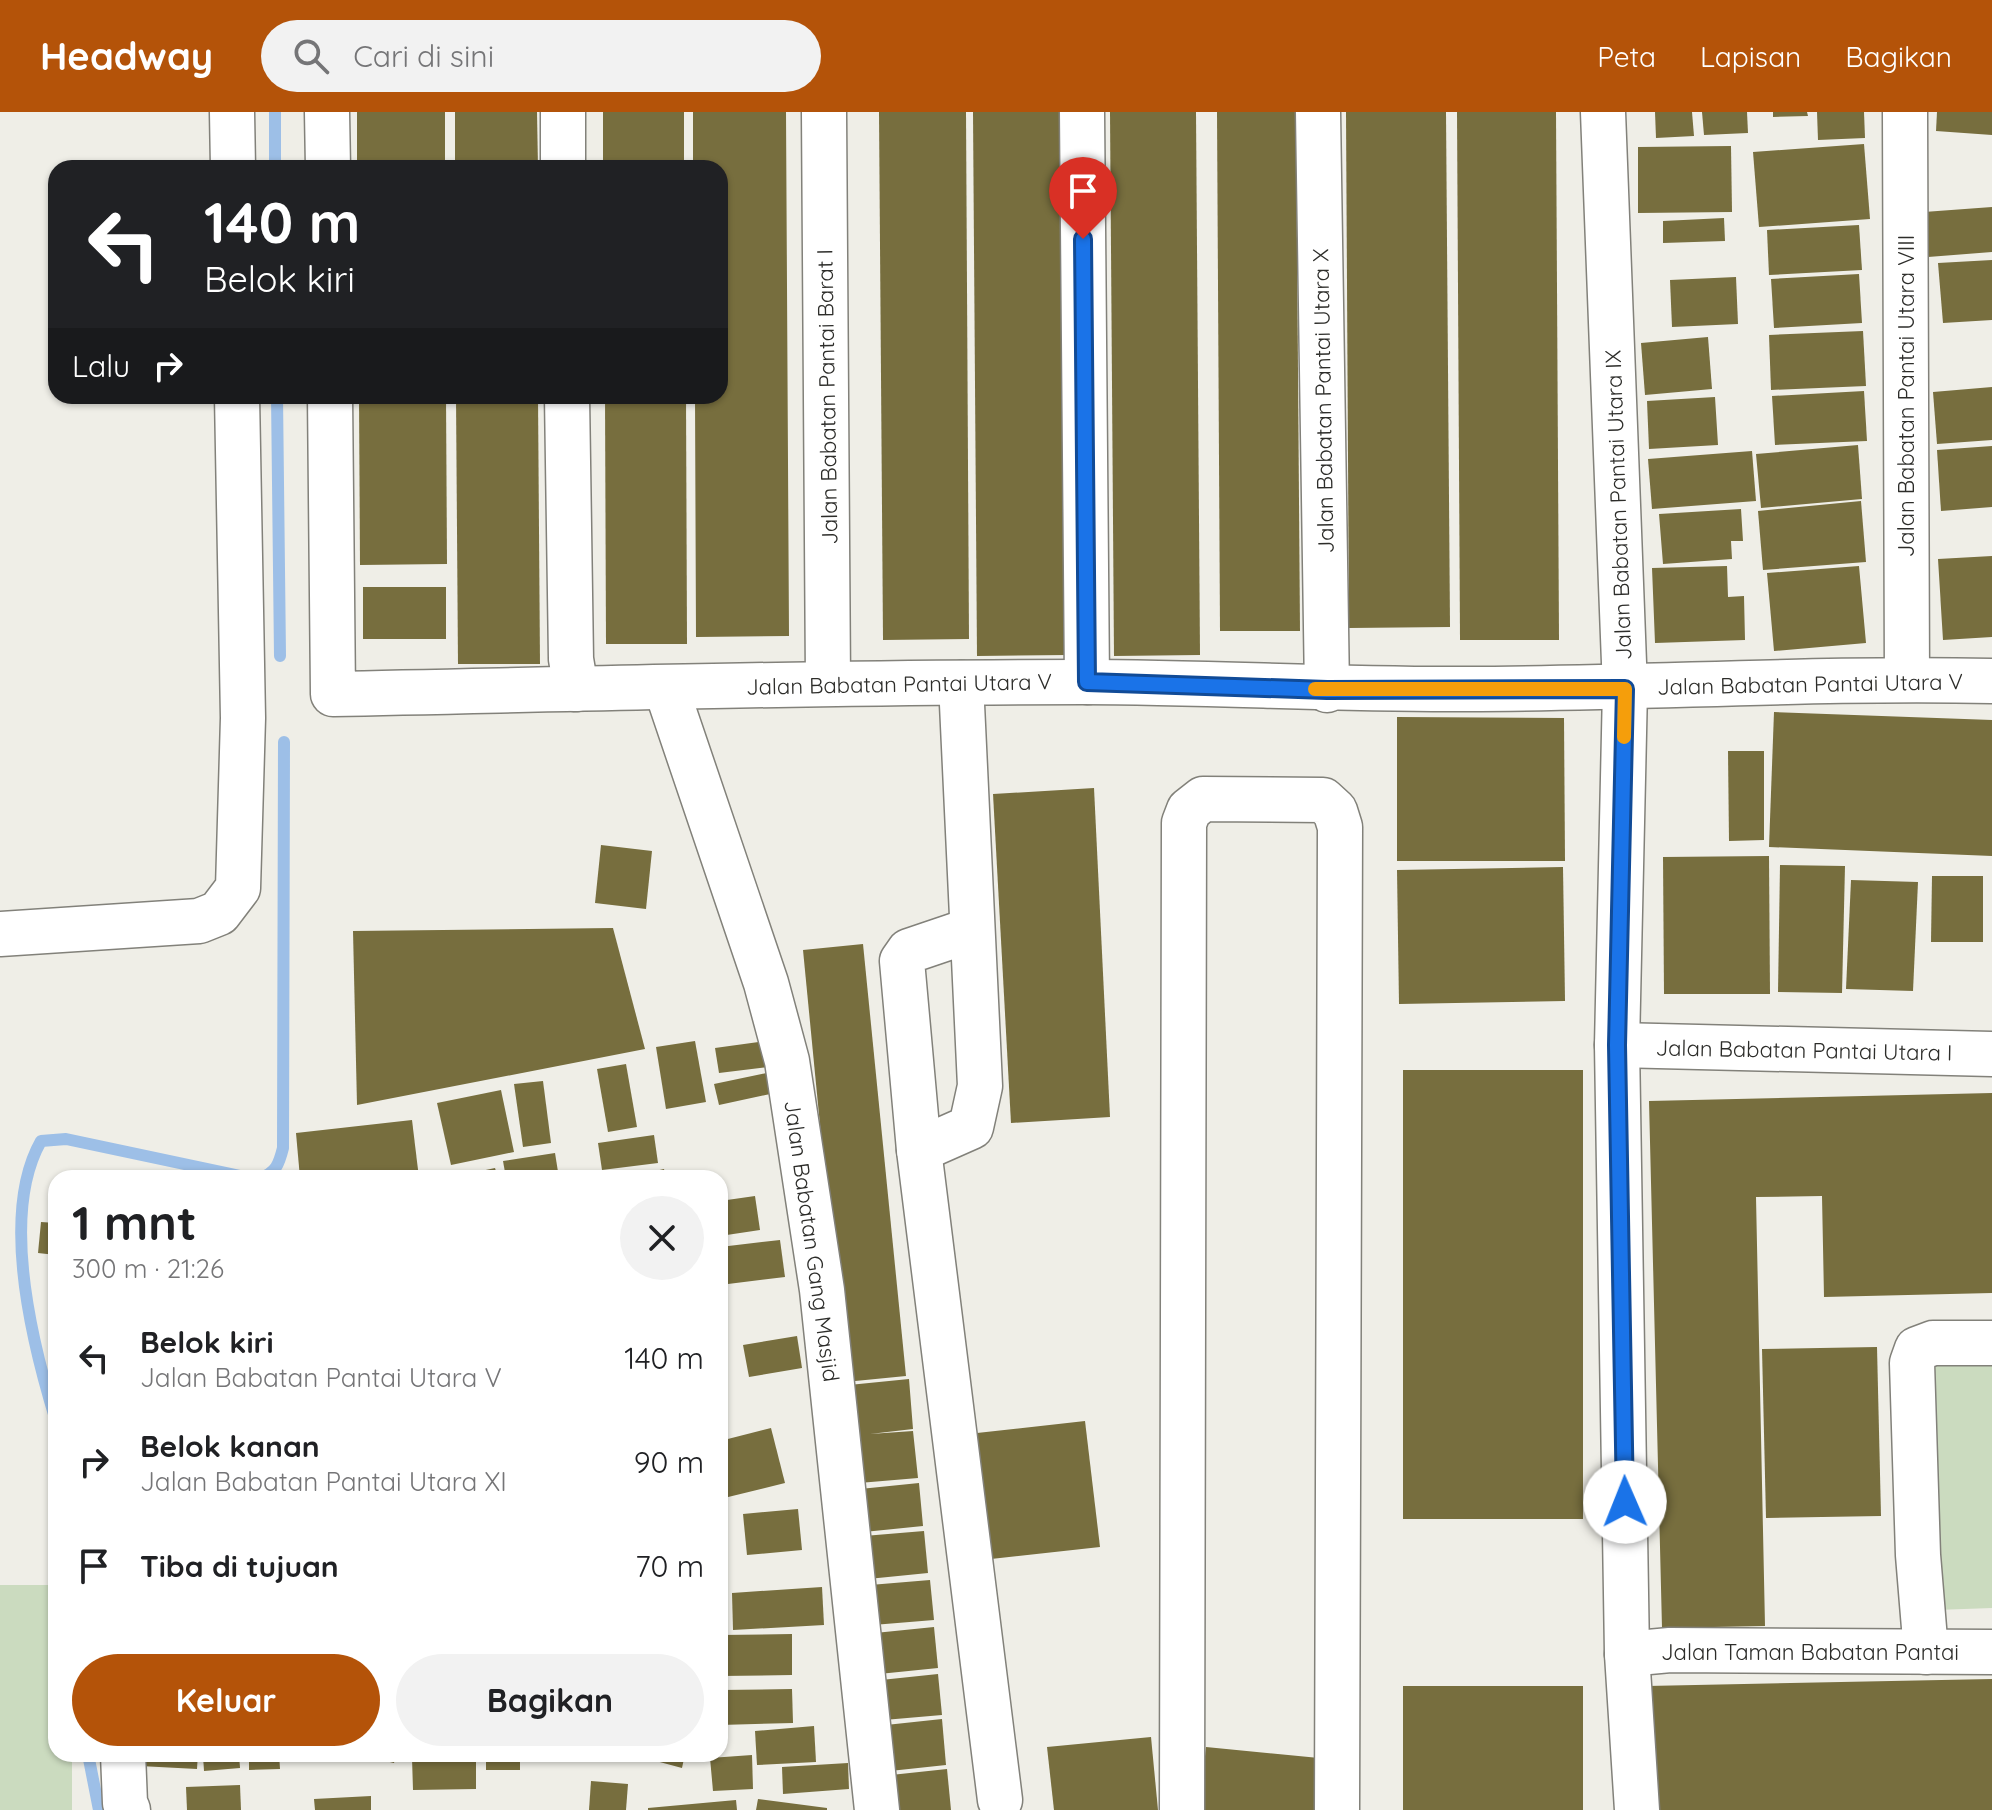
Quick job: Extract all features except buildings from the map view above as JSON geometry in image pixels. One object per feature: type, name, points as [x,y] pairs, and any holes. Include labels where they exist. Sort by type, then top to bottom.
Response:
[{"type":"street","points":[[232,112],[233,160]]},
{"type":"street","points":[[327,112],[328,160]]},
{"type":"street","points":[[563,112],[563,160]]},
{"type":"street","name":"Jalan Babatan Pantai Barat I","points":[[824,112],[828,682]]},
{"type":"street","points":[[1082,112],[1087,682]]},
{"type":"street","name":"Jalan Babatan Pantai Utara X","points":[[1318,112],[1327,690]]},
{"type":"street","name":"Jalan Babatan Pantai Utara IX","points":[[1603,112],[1625,689],[1617,1045],[1627,1654],[1637,1810]]},
{"type":"street","name":"Jalan Babatan Pantai Utara VIII","points":[[1905,112],[1907,679]]},
{"type":"street","points":[[0,934],[199,921],[219,913],[238,888],[243,718],[237,404]]},
{"type":"street","name":"Jalan Babatan Pantai Utara V","points":[[330,404],[333,694],[828,682],[1087,682],[1327,690],[1625,689],[1907,679],[1992,681]]},
{"type":"street","points":[[567,404],[571,659],[576,689]]},
{"type":"street","points":[[919,1150],[971,1127],[977,1113],[980,1086],[961,683]]},
{"type":"street","name":"Jalan Babatan Gang Masjid","points":[[666,688],[766,983],[787,1061],[822,1290],[877,1810]]},
{"type":"street","points":[[1182,1810],[1184,823],[1189,810],[1203,799],[1233,799],[1323,800],[1335,811],[1340,827],[1337,1810]]},
{"type":"street","points":[[971,930],[909,951],[902,961],[919,1150],[1000,1800]]},
{"type":"street","name":"Jalan Babatan Pantai Utara I","points":[[1617,1045],[1992,1054]]},
{"type":"street","points":[[1926,1652],[1918,1555],[1912,1363],[1917,1349],[1933,1343],[1992,1343]]},
{"type":"street","name":"Jalan Taman Babatan Pantai","points":[[1627,1654],[1670,1650],[1992,1652]]},
{"type":"street","points":[[123,1762],[128,1810]]},
{"type":"green space","points":[[1992,1361],[1992,1608],[1936,1610],[1927,1362]]},
{"type":"green space","points":[[0,1585],[48,1585],[48,1762],[72,1762],[72,1810],[0,1810]]},
{"type":"waterway","points":[[275,112],[275,160]]},
{"type":"waterway","points":[[277,404],[280,656]]},
{"type":"waterway","points":[[273,1170],[283,1148],[284,742]]},
{"type":"waterway","points":[[48,1391],[30,1317],[21,1241],[29,1171],[41,1141],[66,1139],[212,1170]]},
{"type":"waterway","points":[[90,1762],[99,1810]]},
{"type":"slow traffic","points":[[1315,689],[1625,689],[1624,737]]},
{"type":"route","points":[[1083,239],[1087,682],[1327,690],[1625,689],[1617,1045],[1625,1502]]}]
